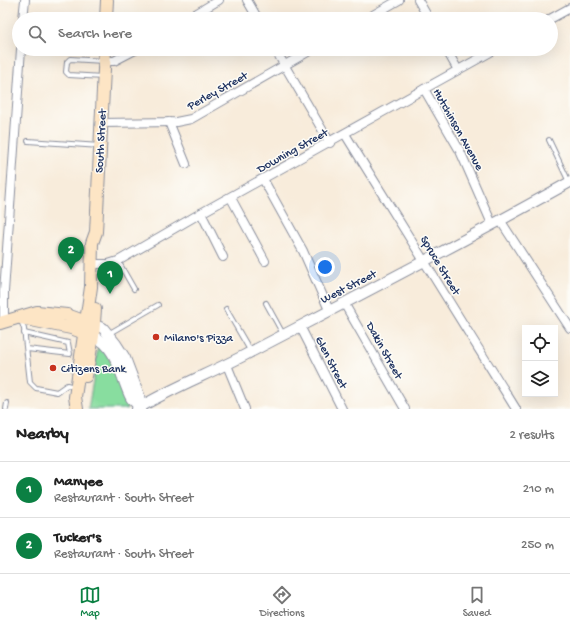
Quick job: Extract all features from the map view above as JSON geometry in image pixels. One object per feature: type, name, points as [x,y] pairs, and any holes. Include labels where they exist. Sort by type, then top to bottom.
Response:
[{"type":"main road","points":[[106,12],[107,0]]},
{"type":"main road","name":"South Street","points":[[77,408],[83,398],[89,329],[92,243],[96,232],[104,56]]},
{"type":"main road","name":"South Street","points":[[77,408],[75,397],[77,388],[76,355],[89,329],[98,264],[99,243],[96,232]]},
{"type":"main road","points":[[2,322],[20,318],[71,328],[89,329]]},
{"type":"street","points":[[24,12],[25,0]]},
{"type":"street","points":[[199,12],[219,0]]},
{"type":"street","points":[[246,0],[254,12]]},
{"type":"street","points":[[378,12],[399,0]]},
{"type":"street","points":[[418,0],[425,12]]},
{"type":"street","points":[[558,15],[570,8]]},
{"type":"street","points":[[2,322],[20,56]]},
{"type":"street","points":[[104,62],[114,62],[125,56]]},
{"type":"street","points":[[279,56],[330,143]]},
{"type":"street","name":"Perley Street","points":[[101,123],[169,122],[190,119],[301,56]]},
{"type":"street","points":[[450,56],[458,70]]},
{"type":"street","name":"Downing Street","points":[[98,264],[118,262],[483,56]]},
{"type":"street","name":"Hutchinson Avenue","points":[[424,90],[460,151],[496,222],[570,328]]},
{"type":"street","points":[[169,122],[186,164]]},
{"type":"street","name":"Spruce Street","points":[[345,134],[516,409]]},
{"type":"street","points":[[263,179],[303,251],[329,310]]},
{"type":"street","name":"West Street","points":[[139,408],[167,392],[227,365],[344,302],[425,261],[570,182]]},
{"type":"street","points":[[231,198],[265,261]]},
{"type":"street","points":[[202,214],[223,257]]},
{"type":"street","name":"Dakin Street","points":[[344,302],[405,409]]},
{"type":"street","name":"Glen Street","points":[[300,326],[342,409]]},
{"type":"street","points":[[89,329],[102,328],[116,344],[124,358],[139,395],[139,408]]},
{"type":"street","points":[[89,329],[109,348],[116,359],[132,399],[139,408]]},
{"type":"street","points":[[227,365],[245,409]]},
{"type":"lane","points":[[103,77],[69,75],[66,72],[67,62],[70,59],[104,62]]},
{"type":"lane","points":[[549,140],[570,182]]},
{"type":"lane","points":[[28,141],[100,146]]},
{"type":"lane","points":[[118,262],[134,289]]},
{"type":"lane","points":[[266,303],[284,335]]},
{"type":"lane","points":[[108,334],[158,305]]},
{"type":"lane","points":[[226,309],[251,352]]},
{"type":"lane","points":[[20,318],[24,333],[30,382],[36,388],[57,392],[67,385],[77,388]]},
{"type":"lane","points":[[24,333],[68,343],[76,355]]},
{"type":"lane","points":[[26,349],[76,355]]},
{"type":"lane","points":[[6,409],[7,403]]},
{"type":"green space","points":[[98,345],[103,349],[111,363],[128,407],[127,409],[88,409]]},
{"type":"place","name":"Tucker's","points":[[71,270]]},
{"type":"place","name":"Manyee","points":[[110,294]]},
{"type":"place","name":"Milano's Pizza","points":[[156,337]]},
{"type":"place","name":"Citizens Bank","points":[[53,368]]}]
